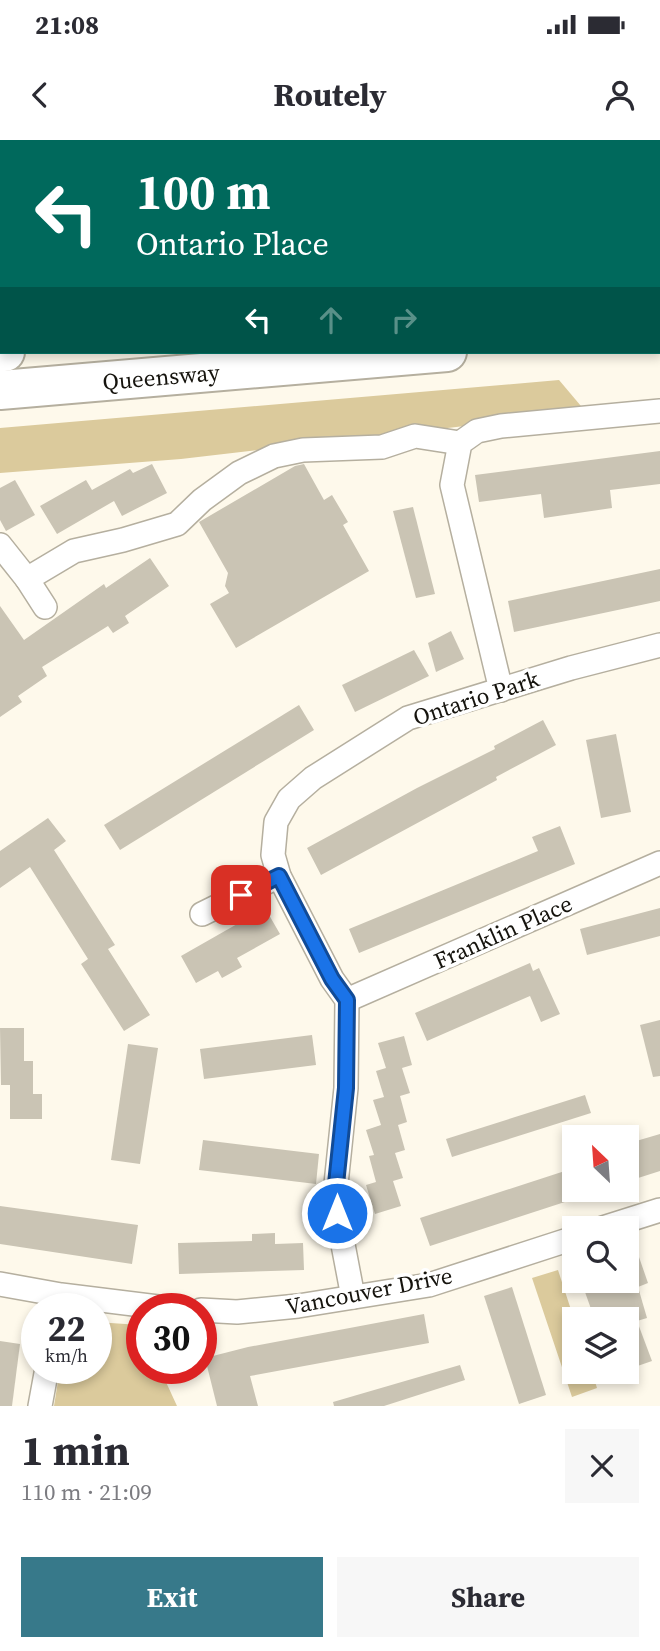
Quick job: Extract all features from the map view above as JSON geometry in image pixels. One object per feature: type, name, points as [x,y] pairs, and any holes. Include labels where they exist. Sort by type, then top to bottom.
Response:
[{"type":"highway","name":"Queensway","points":[[0,390],[423,354]]},
{"type":"street","points":[[501,690],[452,485],[460,443],[477,431],[501,426],[660,411]]},
{"type":"street","points":[[27,579],[74,551],[177,524],[202,500],[239,473],[274,456],[303,450],[382,447],[415,436],[460,443]]},
{"type":"street","points":[[0,545],[45,607]]},
{"type":"street","name":"Ontario Park","points":[[347,1000],[332,979],[279,876],[273,855],[276,821],[289,799],[313,778],[408,718],[571,668],[660,645]]},
{"type":"street","name":"Franklin Place","points":[[347,1000],[660,863]]},
{"type":"street","points":[[202,914],[279,876]]},
{"type":"street","points":[[347,1000],[346,1088],[336,1184],[337,1213],[353,1297]]},
{"type":"street","points":[[639,1217],[660,1210]]},
{"type":"street","name":"Vancouver Drive","points":[[217,1311],[298,1307],[429,1285],[562,1242]]},
{"type":"street","points":[[0,1284],[30,1293]]},
{"type":"street","points":[[40,1406],[44,1384]]},
{"type":"shaded area","points":[[559,380],[586,412],[181,459],[0,473],[0,428]]},
{"type":"shaded area","points":[[558,1270],[562,1293],[566,1293],[570,1307],[562,1307],[562,1367],[532,1278]]},
{"type":"shaded area","points":[[112,1323],[126,1324],[126,1384],[167,1384],[177,1406],[54,1406],[58,1384],[112,1384]]},
{"type":"shaded area","points":[[568,1384],[596,1384],[597,1388],[572,1397]]},
{"type":"building","points":[[660,451],[660,484],[610,490],[612,508],[544,518],[541,494],[479,502],[475,475]]},
{"type":"building","points":[[152,464],[167,493],[122,516],[114,501],[57,534],[40,506],[86,480],[92,490],[130,469],[133,473]]},
{"type":"building","points":[[304,464],[324,500],[332,495],[348,522],[343,525],[369,571],[236,648],[210,604],[229,593],[225,586],[228,573],[199,522],[295,466]]},
{"type":"building","points":[[15,480],[35,515],[6,531],[0,520],[0,488]]},
{"type":"building","points":[[413,507],[435,594],[416,598],[393,511]]},
{"type":"building","points":[[150,558],[169,586],[125,616],[129,623],[113,633],[108,626],[42,667],[47,676],[18,696],[22,702],[0,717],[0,606],[24,640],[104,584],[106,588]]},
{"type":"building","points":[[660,569],[660,601],[514,632],[508,601]]},
{"type":"building","points":[[451,631],[464,659],[436,672],[428,643]]},
{"type":"building","points":[[414,650],[429,676],[355,712],[342,685]]},
{"type":"building","points":[[299,705],[314,730],[120,850],[104,825]]},
{"type":"building","points":[[543,720],[556,745],[321,875],[307,848],[495,749],[494,746]]},
{"type":"building","points":[[616,734],[631,812],[601,818],[586,740]]},
{"type":"building","points":[[48,818],[66,841],[54,850],[115,945],[108,949],[150,1015],[124,1031],[81,964],[88,959],[30,867],[0,888],[0,851]]},
{"type":"building","points":[[560,826],[575,864],[359,953],[349,929],[538,851],[532,837]]},
{"type":"building","points":[[265,908],[280,934],[237,958],[242,967],[222,978],[218,971],[196,983],[181,956]]},
{"type":"building","points":[[660,908],[660,936],[587,955],[580,929]]},
{"type":"building","points":[[530,963],[533,971],[539,968],[560,1014],[541,1022],[530,996],[427,1041],[415,1013]]},
{"type":"building","points":[[660,1020],[660,1076],[653,1077],[640,1025]]},
{"type":"building","points":[[0,1028],[24,1028],[24,1061],[33,1061],[33,1094],[42,1094],[42,1119],[10,1119],[10,1085],[1,1085]]},
{"type":"building","points":[[312,1035],[316,1065],[204,1079],[200,1049]]},
{"type":"building","points":[[404,1036],[412,1065],[402,1068],[410,1093],[400,1096],[407,1122],[398,1125],[405,1150],[395,1153],[403,1178],[393,1181],[401,1206],[375,1214],[366,1185],[376,1182],[369,1156],[374,1155],[366,1130],[381,1125],[373,1100],[384,1097],[376,1071],[386,1068],[378,1043]]},
{"type":"building","points":[[128,1044],[158,1048],[140,1164],[111,1160]]},
{"type":"building","points":[[585,1095],[591,1113],[452,1157],[446,1139]]},
{"type":"building","points":[[660,1134],[660,1171],[639,1178],[639,1140]]},
{"type":"building","points":[[203,1140],[319,1154],[316,1184],[199,1170]]},
{"type":"building","points":[[562,1172],[562,1202],[565,1202],[430,1246],[420,1218]]},
{"type":"building","points":[[0,1206],[138,1225],[132,1264],[0,1244]]},
{"type":"building","points":[[275,1233],[275,1244],[303,1243],[304,1270],[179,1274],[178,1243],[252,1241],[252,1234]]},
{"type":"building","points":[[639,1257],[648,1283],[639,1287]]},
{"type":"building","points":[[512,1287],[546,1395],[519,1404],[484,1296]]},
{"type":"building","points":[[639,1290],[647,1318],[639,1320],[639,1307],[590,1307],[585,1293],[639,1293]]},
{"type":"building","points":[[424,1314],[429,1343],[250,1376],[258,1406],[217,1406],[212,1384],[217,1384],[217,1355]]},
{"type":"building","points":[[639,1326],[652,1361],[639,1366]]},
{"type":"building","points":[[0,1341],[20,1344],[12,1406],[0,1406]]},
{"type":"building","points":[[460,1365],[465,1380],[384,1406],[334,1406],[333,1402]]},
{"type":"route","points":[[241,895],[279,876],[332,979],[347,1000],[346,1088],[336,1184],[337,1213]]}]
